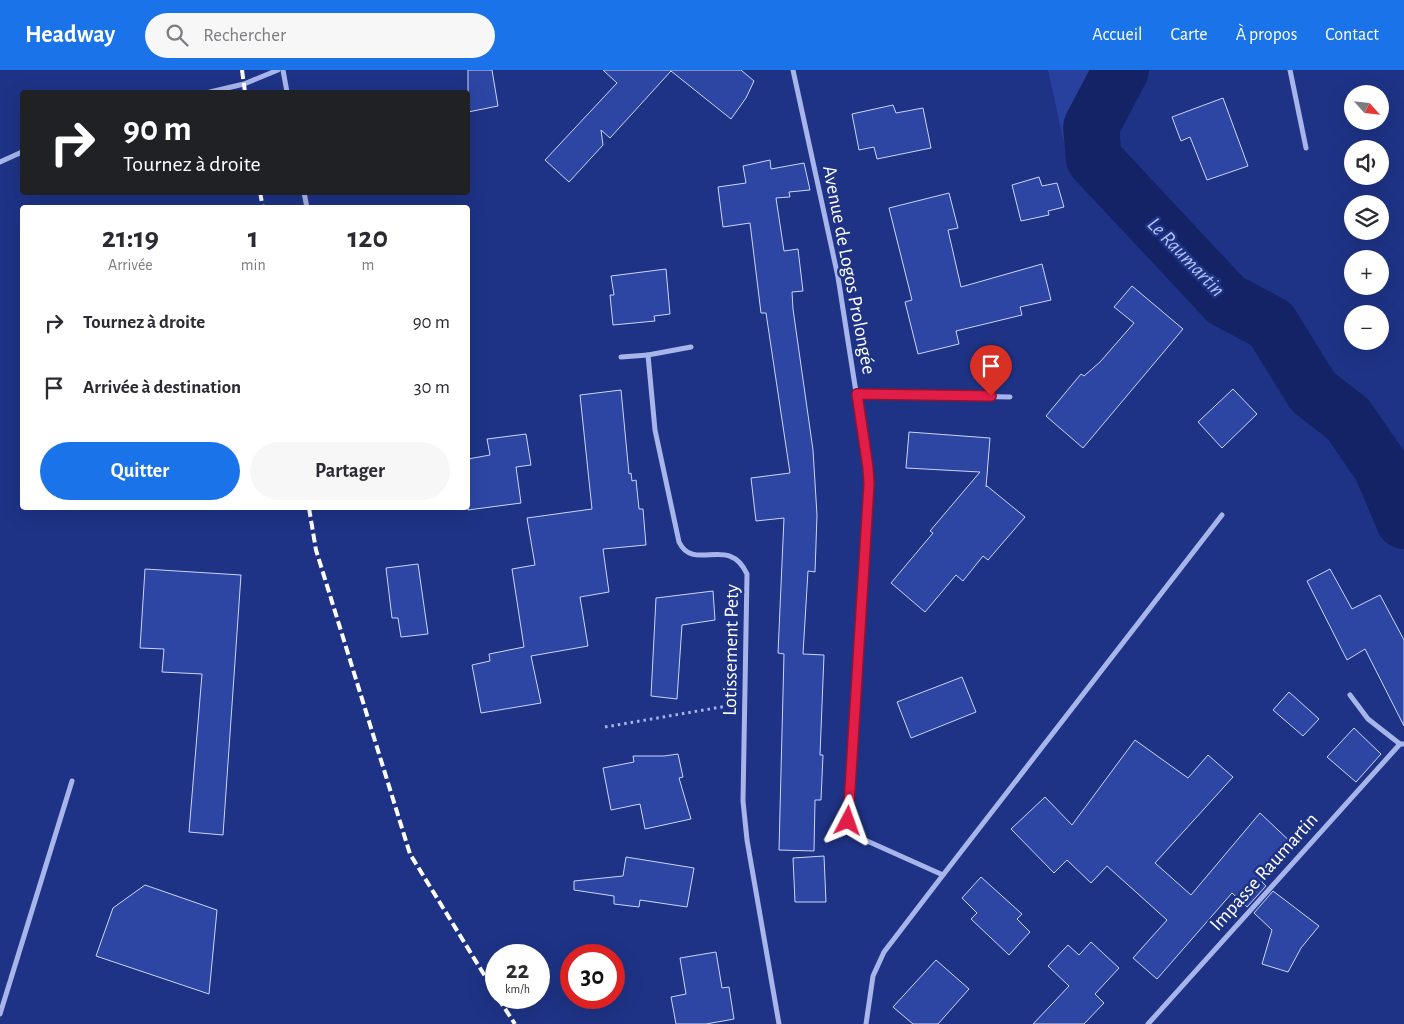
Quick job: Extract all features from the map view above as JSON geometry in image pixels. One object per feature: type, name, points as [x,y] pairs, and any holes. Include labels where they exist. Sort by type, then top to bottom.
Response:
[{"type":"street","points":[[218,90],[244,84],[278,70]]},
{"type":"street","points":[[283,70],[287,90]]},
{"type":"street","name":"Avenue de Logos Prolongée","points":[[793,70],[838,277],[868,468],[869,484],[848,821],[856,836],[944,875]]},
{"type":"street","points":[[1290,70],[1306,148]]},
{"type":"street","points":[[0,162],[20,153]]},
{"type":"street","points":[[621,357],[648,355],[691,347]]},
{"type":"street","name":"Lotissement Pety","points":[[648,355],[655,430],[679,542],[683,550],[693,555],[731,555],[742,562],[747,574],[743,801],[747,840],[779,1024]]},
{"type":"street","points":[[857,394],[1010,397]]},
{"type":"street","points":[[866,1024],[873,976],[884,952],[1222,515]]},
{"type":"street","points":[[1350,695],[1368,719],[1402,744]]},
{"type":"street","name":"Impasse Raumartin","points":[[1148,1024],[1402,744]]},
{"type":"street","points":[[0,1014],[72,781]]},
{"type":"path","points":[[605,727],[745,702]]},
{"type":"shaded area","points":[[1048,70],[1144,70],[1109,151],[1069,165]]},
{"type":"building","points":[[468,70],[492,70],[498,106],[470,112],[470,90],[468,90]]},
{"type":"building","points":[[603,70],[741,70],[754,81],[746,98],[731,119],[671,71],[610,138],[601,130],[603,145],[569,182],[545,160],[617,83]]},
{"type":"building","points":[[1223,98],[1248,166],[1207,180],[1190,137],[1181,141],[1172,117]]},
{"type":"building","points":[[893,105],[896,113],[923,108],[931,148],[877,159],[874,147],[859,150],[852,114]]},
{"type":"building","points":[[770,160],[771,169],[804,163],[810,190],[789,192],[790,197],[776,198],[784,251],[798,249],[803,291],[792,292],[793,309],[813,450],[817,515],[815,572],[808,571],[803,654],[824,655],[820,755],[823,755],[821,800],[815,800],[814,851],[779,850],[784,654],[778,653],[784,518],[756,521],[751,478],[790,473],[766,313],[761,313],[750,223],[723,227],[718,187],[746,183],[743,166]]},
{"type":"building","points":[[1039,177],[1042,186],[1057,183],[1064,207],[1048,211],[1049,215],[1021,221],[1012,185]]},
{"type":"building","points":[[949,193],[958,228],[948,230],[961,287],[1042,264],[1051,300],[1020,307],[1022,315],[956,331],[959,344],[918,354],[905,302],[912,300],[889,208]]},
{"type":"building","points":[[666,269],[670,314],[654,316],[655,321],[613,325],[610,295],[614,295],[611,276]]},
{"type":"building","points":[[1132,286],[1183,329],[1083,448],[1046,416],[1081,374],[1084,376],[1100,362],[1134,323],[1114,307]]},
{"type":"building","points":[[1233,389],[1257,414],[1222,448],[1198,422]]},
{"type":"building","points":[[621,390],[629,474],[631,473],[632,481],[636,480],[639,509],[643,509],[646,545],[603,549],[609,592],[580,597],[588,646],[531,656],[541,703],[481,713],[472,665],[490,661],[489,654],[524,647],[512,569],[535,565],[527,518],[592,509],[580,395]]},
{"type":"building","points":[[909,432],[990,438],[986,487],[1025,517],[988,560],[983,556],[963,581],[956,575],[925,612],[891,583],[933,533],[930,531],[980,472],[906,468]]},
{"type":"building","points":[[526,434],[531,465],[516,467],[521,503],[470,510],[470,459],[490,455],[487,439]]},
{"type":"building","points":[[418,564],[428,634],[401,637],[398,618],[392,618],[386,568]]},
{"type":"building","points":[[145,569],[241,575],[223,835],[189,832],[202,674],[162,672],[164,649],[140,648]]},
{"type":"building","points":[[1330,569],[1352,609],[1380,595],[1404,640],[1404,726],[1365,649],[1347,660],[1307,581]]},
{"type":"building","points":[[713,591],[715,620],[682,625],[677,699],[651,696],[656,598]]},
{"type":"building","points":[[962,677],[976,712],[911,738],[897,702]]},
{"type":"building","points":[[1289,692],[1319,719],[1303,736],[1273,710]]},
{"type":"building","points":[[1354,728],[1381,754],[1356,782],[1327,757]]},
{"type":"building","points":[[1135,740],[1188,778],[1208,755],[1233,777],[1155,863],[1191,895],[1260,813],[1296,847],[1262,882],[1266,886],[1247,907],[1232,893],[1157,979],[1133,958],[1167,920],[1107,866],[1091,883],[1067,860],[1054,873],[1011,829],[1045,797],[1072,825]]},
{"type":"building","points":[[678,754],[683,777],[679,778],[691,819],[645,829],[640,804],[611,810],[603,768],[634,762],[633,756]]},
{"type":"building","points":[[824,856],[826,902],[795,902],[793,858]]},
{"type":"building","points":[[626,857],[694,868],[687,907],[640,900],[639,907],[614,904],[614,896],[574,890],[574,881],[623,876]]},
{"type":"building","points":[[981,877],[1022,914],[1017,919],[1030,932],[1009,955],[971,919],[977,913],[962,898]]},
{"type":"building","points":[[145,885],[217,910],[209,994],[96,956],[113,908]]},
{"type":"building","points":[[1273,891],[1319,926],[1301,948],[1288,972],[1262,964],[1272,930],[1254,913]]},
{"type":"building","points":[[1091,942],[1119,968],[1095,994],[1104,1003],[1084,1024],[1033,1024],[1069,986],[1048,966],[1068,945],[1079,955]]},
{"type":"building","points":[[716,952],[722,988],[729,987],[734,1019],[706,1024],[676,1024],[671,997],[686,994],[680,958]]},
{"type":"building","points":[[936,960],[969,989],[938,1024],[913,1024],[893,1007]]},
{"type":"waterway","name":"Le Raumartin","points":[[1121,70],[1091,127],[1094,159],[1226,300],[1271,324],[1313,392],[1348,419],[1381,467],[1404,521]]},
{"type":"railway","points":[[242,70],[245,90]]},
{"type":"railway","points":[[261,195],[262,205]]},
{"type":"railway","points":[[309,510],[316,550],[410,854],[485,976]]},
{"type":"railway","points":[[505,1009],[515,1024]]},
{"type":"route","points":[[848,821],[869,484],[857,394],[991,396]]}]
